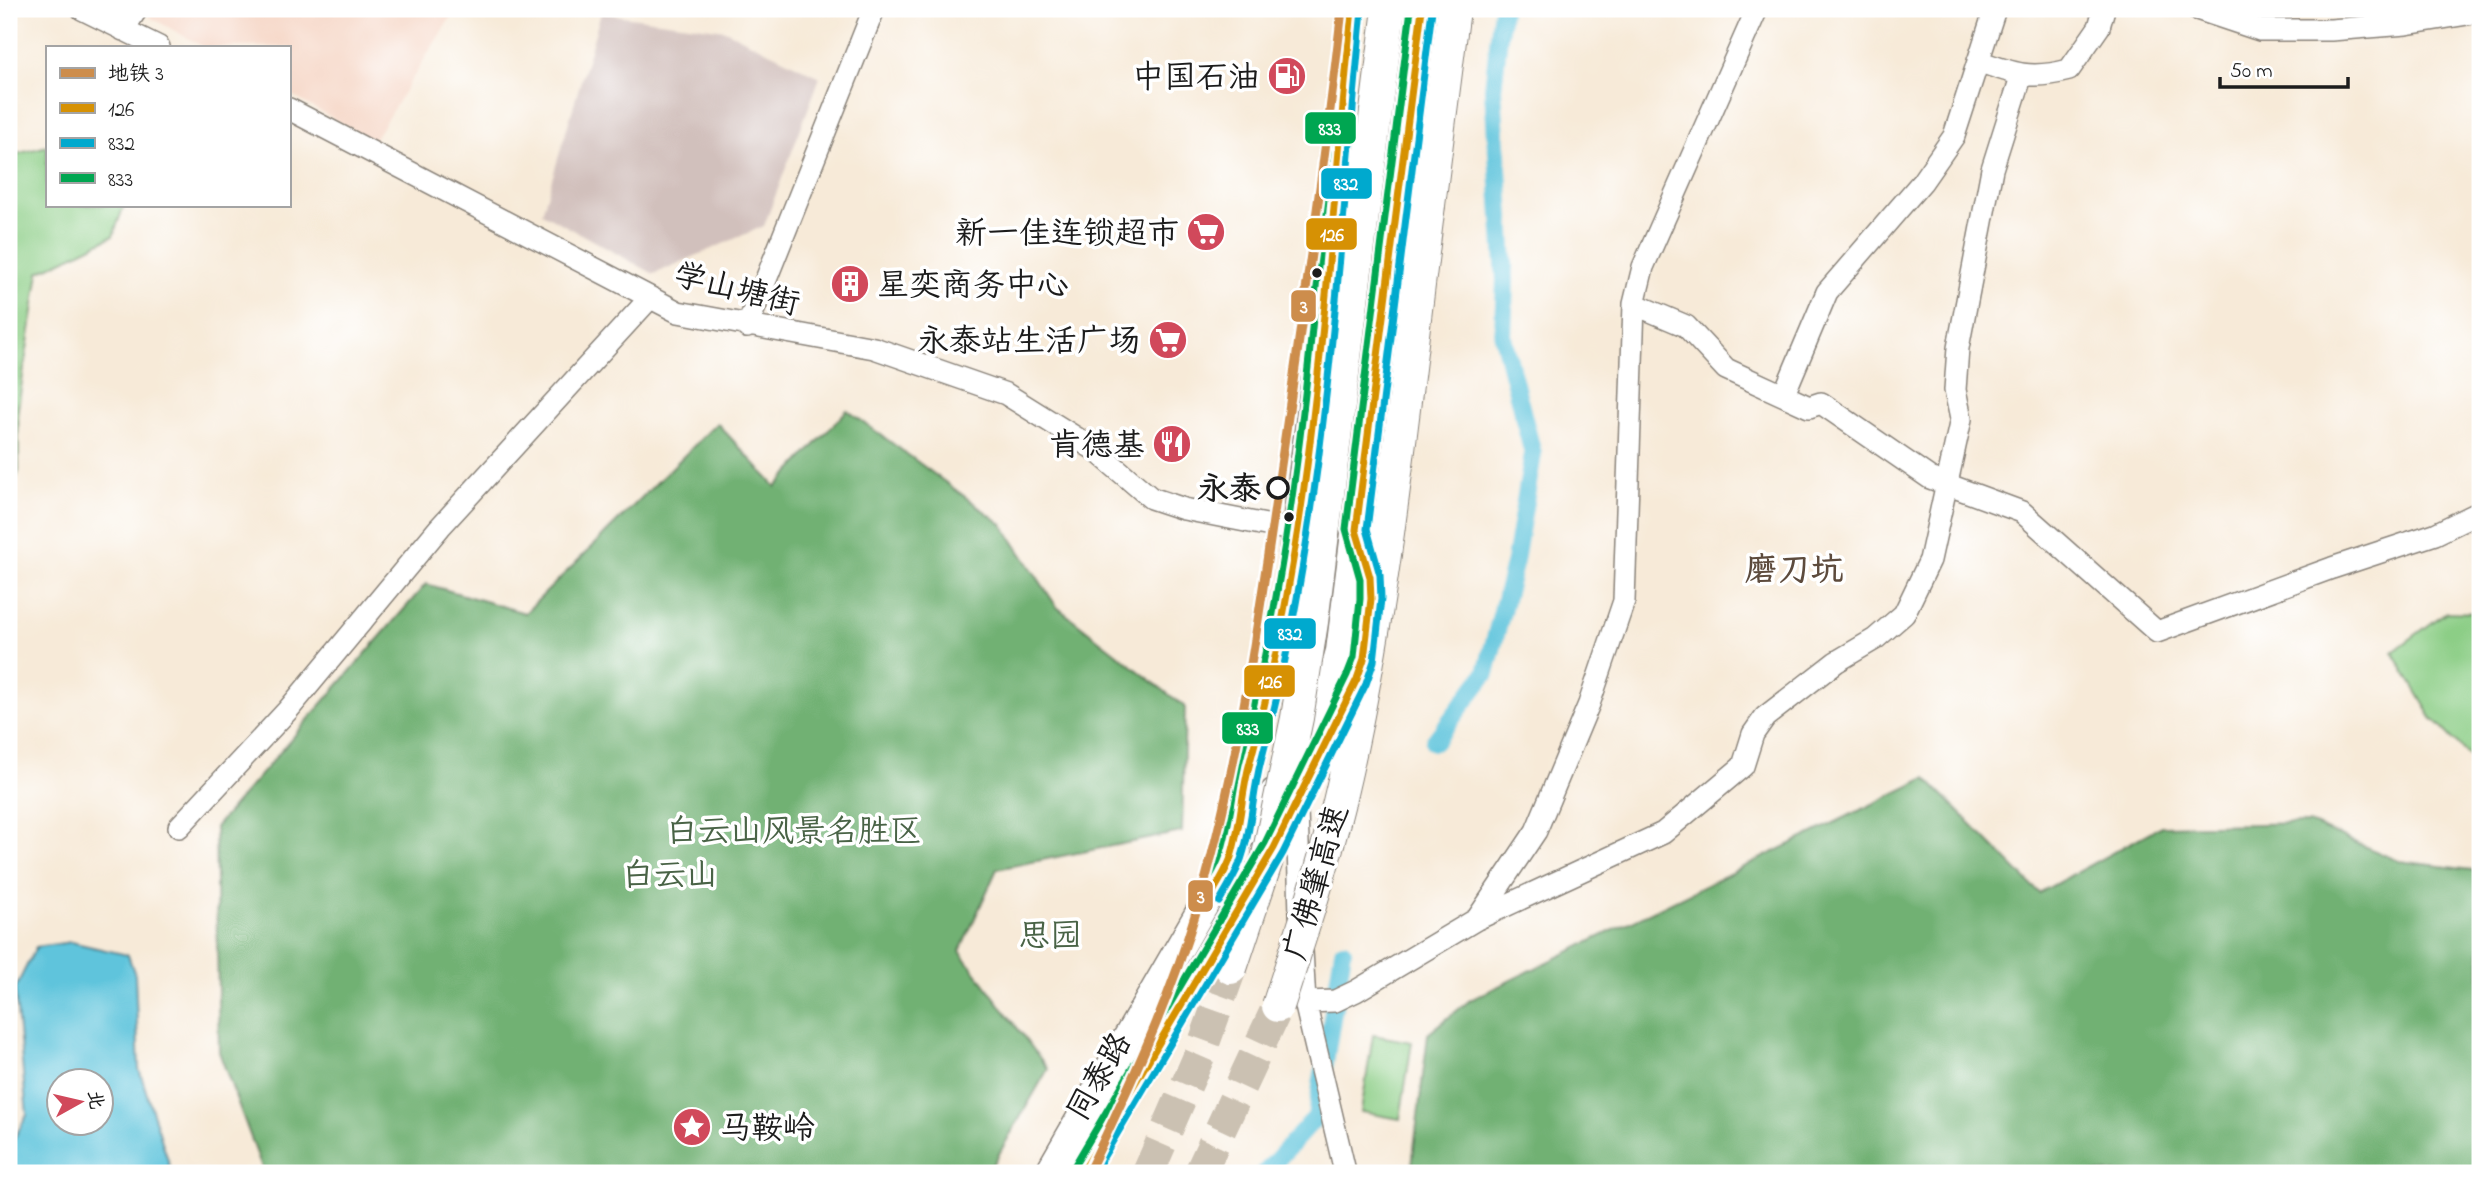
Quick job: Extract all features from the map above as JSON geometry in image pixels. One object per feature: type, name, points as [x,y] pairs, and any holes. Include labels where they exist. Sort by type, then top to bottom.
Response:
[{"type":"highway","points":[[1357,261],[1371,9]]},
{"type":"highway","name":"广佛肇高速","points":[[1231,968],[1258,894],[1270,848],[1307,653],[1390,9]]},
{"type":"highway","name":"广佛肇高速","points":[[1292,1004],[1318,881],[1339,802],[1378,601],[1455,13]]},
{"type":"main road","name":"同泰路","points":[[1049,1173],[1230,862],[1244,784],[1279,652],[1297,531],[1352,9]]},
{"type":"main road","name":"同泰路","points":[[1082,1173],[1253,885],[1296,804],[1337,663],[1422,9]]},
{"type":"main road","points":[[1244,784],[1249,794],[1260,802],[1277,806],[1296,804]]},
{"type":"street","points":[[82,9],[157,46]]},
{"type":"street","points":[[123,30],[137,9]]},
{"type":"street","points":[[747,327],[874,9]]},
{"type":"street","points":[[1477,919],[1536,831],[1588,704],[1624,601],[1634,304],[1643,267],[1757,9]]},
{"type":"street","points":[[1784,394],[1827,292],[1922,181],[1954,136],[1995,9]]},
{"type":"street","points":[[1978,61],[2041,78],[2068,70],[2099,27],[2104,9]]},
{"type":"street","points":[[2197,9],[2260,30],[2331,30],[2406,24],[2480,12]]},
{"type":"street","points":[[1292,1004],[1335,1001],[1477,919],[1663,833],[1743,766],[1753,734],[1765,717],[1836,662],[1875,639],[1904,614],[1930,560],[1961,418],[1955,390],[1958,348],[1992,169],[2022,74]]},
{"type":"street","name":"学山塘街","points":[[290,110],[678,312],[747,327],[874,348],[1006,394],[1094,449],[1151,498],[1184,509],[1297,531]]},
{"type":"street","points":[[179,827],[288,710],[440,527],[650,298]]},
{"type":"street","points":[[1634,304],[1686,326],[1726,369],[1809,407],[1821,403],[1945,486],[2022,512],[2157,632],[2332,568],[2435,534],[2480,512]]},
{"type":"street","points":[[1253,885],[1230,862],[1266,804],[1284,760],[1307,653],[1331,447],[1318,342]]},
{"type":"street","points":[[1296,804],[1292,1004],[1316,1045],[1344,1167]]},
{"type":"shaded area","points":[[153,9],[456,9],[373,141],[290,95],[290,46],[202,46],[148,16]]},
{"type":"shaded area","points":[[601,13],[725,30],[820,77],[764,226],[654,274],[542,213]]},
{"type":"green space","points":[[46,146],[46,206],[124,206],[113,236],[39,272],[18,408],[19,471],[9,496],[9,156]]},
{"type":"green space","name":"白云山","points":[[847,410],[1002,524],[1057,607],[1185,707],[1182,832],[997,869],[960,951],[1048,1069],[988,1173],[264,1173],[219,1052],[215,827],[426,584],[525,613],[717,423],[776,487]]},
{"type":"green space","points":[[2446,612],[2480,613],[2480,850],[2474,761],[2432,718],[2393,652]]},
{"type":"green space","points":[[1926,778],[2039,893],[2161,826],[2309,823],[2399,861],[2480,871],[2480,1173],[1411,1173],[1428,1034],[1470,1000]]},
{"type":"green space","points":[[1373,1035],[1412,1042],[1400,1119],[1361,1112]]},
{"type":"water","points":[[71,942],[128,955],[135,975],[139,1069],[172,1173],[9,1173],[9,1148],[27,1115],[15,989],[36,947]]},
{"type":"waterway","points":[[1434,742],[1486,673],[1515,561],[1533,454],[1503,337],[1505,280],[1493,89],[1502,9]]},
{"type":"waterway","points":[[1265,1173],[1316,1117],[1343,951]]},
{"type":"tunnel","points":[[1148,1173],[1200,1054],[1231,968]]},
{"type":"tunnel","points":[[1200,1173],[1278,1006]]},
{"type":"metro line","name":"3","points":[[1088,1173],[1133,1077],[1174,979],[1196,912],[1224,807],[1262,593],[1312,248],[1342,9]]},
{"type":"transit line","name":"833","points":[[1201,892],[1216,865],[1224,843],[1280,573],[1306,386],[1341,9]]},
{"type":"transit line","name":"126","points":[[1210,897],[1226,870],[1234,848],[1247,774],[1272,670],[1290,577],[1316,388],[1352,9]]},
{"type":"transit line","name":"833","points":[[1073,1168],[1265,843],[1354,657],[1360,579],[1346,529],[1411,9]]},
{"type":"transit line","name":"126","points":[[1082,1173],[1274,848],[1357,679],[1364,659],[1371,599],[1370,577],[1356,530],[1422,9]]},
{"type":"transit line","name":"832","points":[[1219,902],[1237,870],[1247,840],[1258,774],[1283,670],[1301,577],[1327,388],[1362,10]]},
{"type":"transit line","name":"832","points":[[1094,1173],[1283,853],[1366,684],[1374,661],[1381,599],[1380,575],[1367,529],[1432,10]]},
{"type":"place","name":"中国石油","points":[[1287,76]]},
{"type":"place","name":"新一佳连锁超市","points":[[1206,232]]},
{"type":"place","name":"星奕商务中心","points":[[850,284]]},
{"type":"place","name":"永泰站生活广场","points":[[1168,340]]},
{"type":"place","name":"肯德基","points":[[1172,444]]},
{"type":"place","name":"永泰","points":[[1278,488]]},
{"type":"place","name":"马鞍岭","points":[[692,1127]]},
{"type":"district","name":"磨刀坑","points":[[1794,568]]},
{"type":"park label","name":"白云山风景名胜区","points":[[794,830]]},
{"type":"park label","name":"思园","points":[[1050,935]]}]
